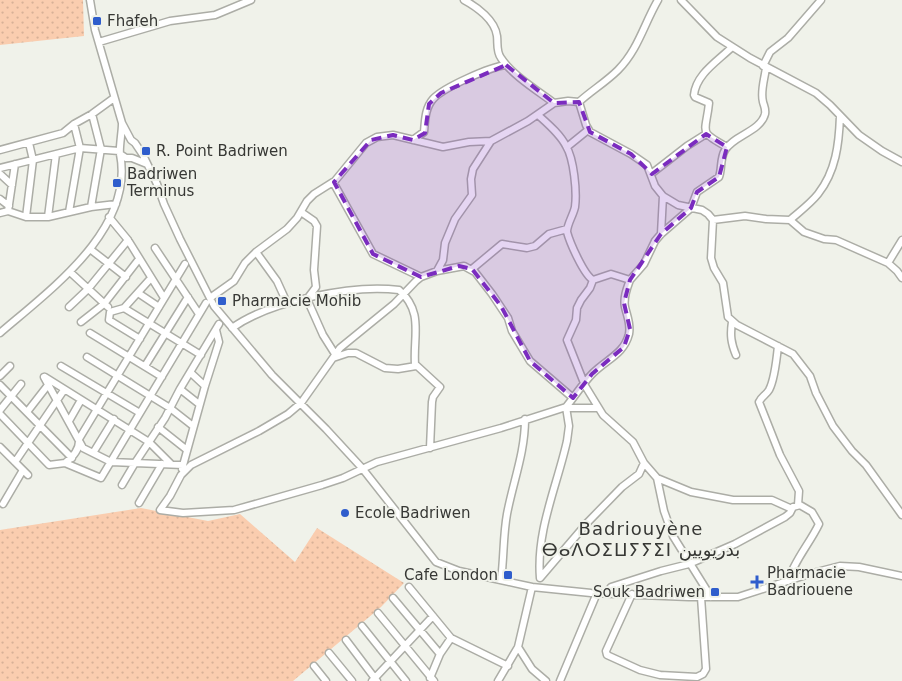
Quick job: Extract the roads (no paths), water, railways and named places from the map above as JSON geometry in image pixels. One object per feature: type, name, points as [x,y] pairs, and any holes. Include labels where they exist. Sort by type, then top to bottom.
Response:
[{"type":"street","points":[[90,0],[98,42],[122,123],[131,140],[136,143],[143,155],[208,301],[272,375],[362,468],[436,562],[459,571],[536,587],[597,593],[701,597],[738,597],[840,566],[851,566],[902,576]]},
{"type":"street","points":[[98,42],[170,21],[214,15],[252,0]]},
{"type":"street","points":[[464,0],[484,14],[494,25],[498,51],[506,65],[554,103]]},
{"type":"street","points":[[21,384],[0,412],[49,464],[65,463],[101,478],[208,301],[234,281],[245,263],[256,252],[287,229],[301,212],[307,200],[334,182],[371,140],[377,137],[393,135],[443,147],[469,142],[491,141],[554,103],[579,102],[618,70],[627,59],[640,39],[658,0]]},
{"type":"street","points":[[681,0],[717,37],[765,66],[816,92],[870,143],[902,162]]},
{"type":"street","points":[[540,578],[543,530],[567,441],[569,426],[567,407],[584,383],[598,368],[616,356],[627,342],[630,329],[624,303],[630,280],[644,264],[655,241],[691,208],[697,192],[719,177],[723,154],[727,147],[753,128],[765,114],[762,92],[765,66],[770,52],[788,38],[821,0]]},
{"type":"street","points":[[727,147],[706,134],[704,128],[709,103],[695,97],[694,91],[707,70],[732,47]]},
{"type":"street","points":[[413,140],[424,132],[424,119],[429,104],[441,93],[494,68],[506,65]]},
{"type":"street","points":[[0,150],[63,133],[114,98]]},
{"type":"street","points":[[579,102],[588,130],[595,136],[622,148],[647,165],[655,186],[662,196],[678,205],[705,212],[713,220],[711,258],[714,268],[723,283],[726,312],[732,322],[793,354],[810,376],[816,393],[833,426],[873,475],[902,515]]},
{"type":"street","points":[[91,207],[101,149],[92,114]]},
{"type":"street","points":[[538,114],[567,147],[574,174],[576,198],[573,217],[567,229],[571,246],[587,274],[593,280]]},
{"type":"street","points":[[790,220],[818,194],[827,181],[836,161],[840,116]]},
{"type":"street","points":[[0,333],[70,272],[90,249],[110,217],[122,186],[123,170],[120,152],[122,123]]},
{"type":"street","points":[[69,212],[80,148],[74,124]]},
{"type":"street","points":[[567,147],[588,130]]},
{"type":"street","points":[[652,174],[687,146],[706,134]]},
{"type":"street","points":[[121,143],[125,140],[131,140]]},
{"type":"street","points":[[437,271],[442,260],[445,243],[455,219],[472,195],[471,179],[473,169],[491,141]]},
{"type":"street","points":[[26,216],[33,160],[29,143]]},
{"type":"street","points":[[123,170],[130,158],[137,154],[138,147]]},
{"type":"street","points":[[0,168],[80,148],[120,152],[147,164]]},
{"type":"street","points":[[48,217],[56,154]]},
{"type":"street","points":[[9,209],[15,164]]},
{"type":"street","points":[[0,174],[12,185]]},
{"type":"street","points":[[334,182],[373,254],[421,277]]},
{"type":"street","points":[[661,234],[662,196]]},
{"type":"street","points":[[0,199],[9,209],[26,216],[48,217],[91,207],[116,204]]},
{"type":"street","points":[[0,213],[9,209]]},
{"type":"street","points":[[301,212],[314,221],[317,226],[314,270],[316,287],[307,299]]},
{"type":"street","points":[[713,220],[745,216],[790,220],[804,232],[824,239],[836,240],[888,263],[902,278]]},
{"type":"street","points":[[110,217],[128,240],[164,298]]},
{"type":"street","points":[[472,269],[502,244],[528,248],[535,246],[549,234],[567,229]]},
{"type":"street","points":[[69,307],[88,289],[128,240]]},
{"type":"street","points":[[888,263],[902,240]]},
{"type":"street","points":[[155,248],[199,314]]},
{"type":"street","points":[[90,249],[126,276]]},
{"type":"street","points":[[256,252],[277,281],[287,303]]},
{"type":"street","points":[[81,322],[104,304],[139,259]]},
{"type":"street","points":[[65,463],[72,458],[79,445],[79,440],[185,264]]},
{"type":"street","points":[[181,475],[197,461],[250,436],[288,414],[301,403],[334,356],[348,341],[372,323],[421,277],[459,266],[472,269],[484,282],[508,318],[512,331],[530,361],[573,398]]},
{"type":"street","points":[[70,272],[112,311]]},
{"type":"street","points":[[630,280],[610,274],[593,280],[578,305],[576,320],[567,340],[584,383],[598,408],[608,420],[633,442],[644,463],[657,478],[691,492],[734,500],[772,500],[812,512],[819,524],[788,581]]},
{"type":"street","points":[[140,339],[109,320],[110,312],[124,308],[151,278]]},
{"type":"street","points":[[232,328],[265,310],[287,303],[352,289],[396,289],[404,294],[413,309],[417,322],[416,366]]},
{"type":"street","points":[[138,293],[159,307]]},
{"type":"street","points":[[145,366],[188,297]]},
{"type":"street","points":[[307,299],[334,356]]},
{"type":"street","points":[[124,308],[200,355]]},
{"type":"street","points":[[732,322],[731,343],[736,355]]},
{"type":"street","points":[[122,485],[218,327],[219,342],[199,404],[181,475],[160,510],[183,513],[234,510],[343,478],[378,462],[567,407],[598,408]]},
{"type":"street","points":[[90,333],[162,377]]},
{"type":"street","points":[[607,593],[611,587],[661,570],[689,564],[735,544],[788,515],[795,507],[799,492],[780,455],[759,402],[760,398],[769,390],[773,381],[778,346]]},
{"type":"street","points":[[334,356],[356,353],[385,368],[398,370],[416,366]]},
{"type":"street","points":[[87,357],[170,408],[193,426]]},
{"type":"street","points":[[0,376],[10,366]]},
{"type":"street","points":[[61,366],[140,414]]},
{"type":"street","points":[[416,366],[440,387],[432,402],[430,448]]},
{"type":"street","points":[[191,373],[205,386]]},
{"type":"street","points":[[170,464],[149,442],[44,377],[83,448],[111,462],[183,465]]},
{"type":"street","points":[[0,385],[72,458]]},
{"type":"street","points":[[27,412],[48,385]]},
{"type":"street","points":[[180,389],[199,404]]},
{"type":"street","points":[[15,462],[64,390]]},
{"type":"street","points":[[68,420],[81,400]]},
{"type":"street","points":[[94,454],[114,419]]},
{"type":"street","points":[[501,580],[507,516],[521,460],[526,432],[526,419]]},
{"type":"street","points":[[158,427],[187,450]]},
{"type":"street","points":[[1,451],[25,473],[3,504]]},
{"type":"street","points":[[498,681],[518,646],[540,578],[587,523],[622,487],[639,474],[644,463]]},
{"type":"street","points":[[139,502],[162,464]]},
{"type":"street","points":[[657,478],[658,490],[672,536],[711,597]]},
{"type":"street","points":[[410,586],[451,638],[508,666]]},
{"type":"street","points":[[560,681],[597,593]]},
{"type":"street","points":[[632,594],[606,651],[607,655],[640,670],[660,674],[697,677],[703,674],[706,669],[701,597]]},
{"type":"street","points":[[393,598],[440,654]]},
{"type":"street","points":[[378,612],[431,680]]},
{"type":"street","points":[[346,640],[375,680],[390,661],[434,616]]},
{"type":"street","points":[[362,626],[406,681]]},
{"type":"street","points":[[431,680],[440,654],[451,638]]},
{"type":"street","points":[[518,646],[532,668],[546,681]]},
{"type":"street","points":[[329,654],[352,681]]},
{"type":"street","points":[[314,666],[326,681]]},
{"type":"place","name":"Fhafeh","points":[[97,21]]},
{"type":"place","name":"R. Point Badriwen","points":[[146,151]]},
{"type":"place","name":"Badriwen Terminus","points":[[117,183]]},
{"type":"place","name":"Pharmacie Mohib","points":[[222,301]]},
{"type":"place","name":"Ecole Badriwen","points":[[345,513]]},
{"type":"place","name":"Cafe London","points":[[508,575]]},
{"type":"place","name":"Pharmacie Badriouene","points":[[757,582]]},
{"type":"place","name":"Souk Badriwen","points":[[715,592]]},
{"type":"district","name":"Badriouyène ⴱⴰⴷⵔⵉⵡⵢⵢⵉⵏ بدريويين","points":[[641,538]]}]
